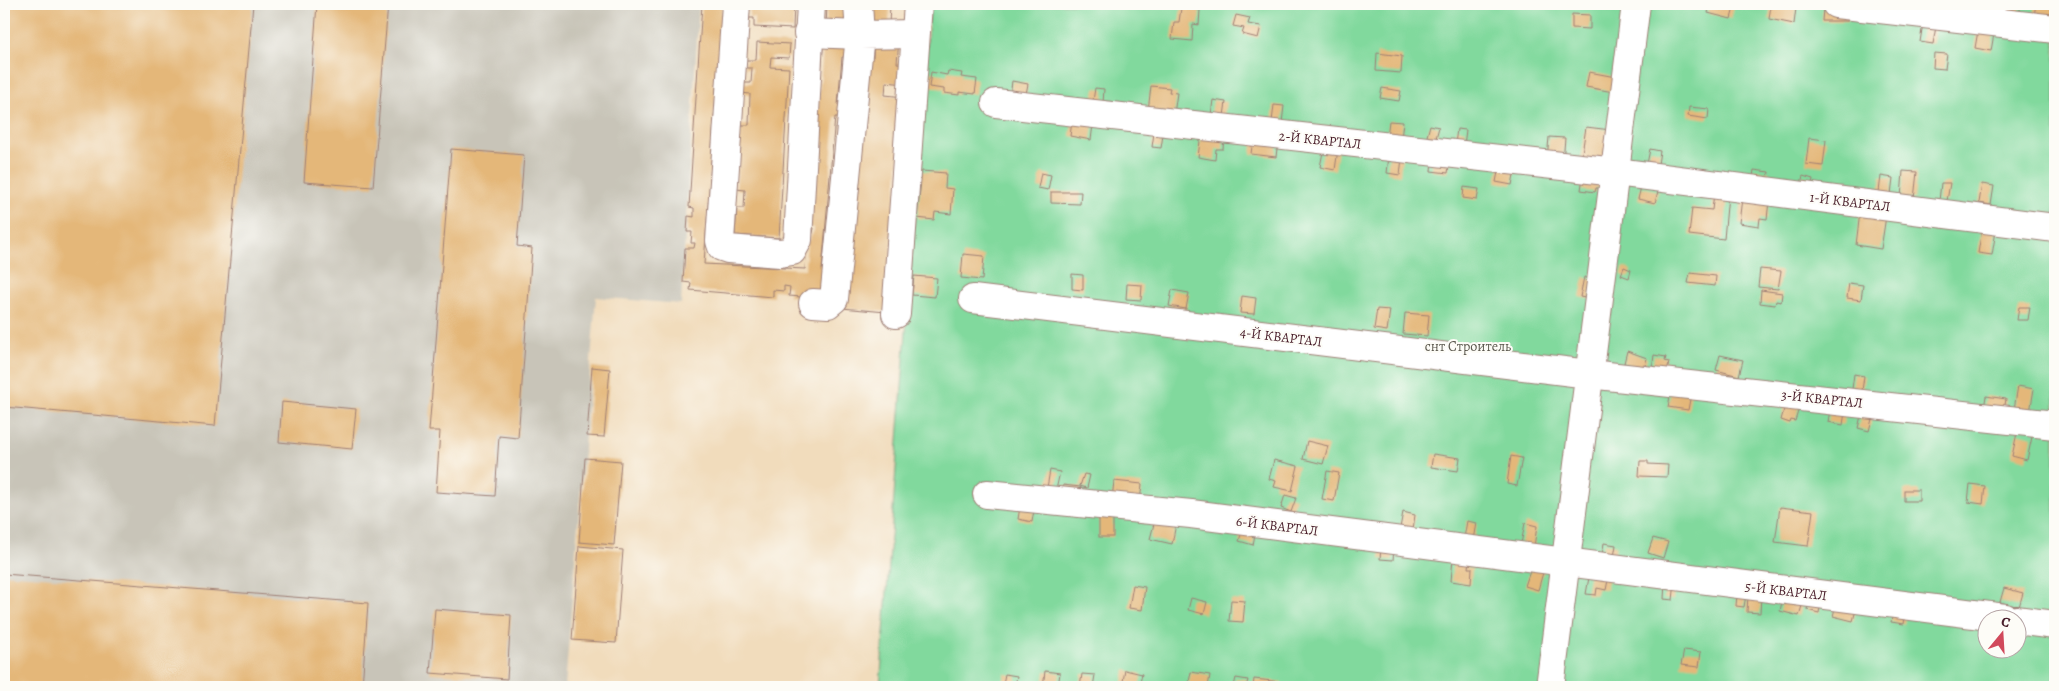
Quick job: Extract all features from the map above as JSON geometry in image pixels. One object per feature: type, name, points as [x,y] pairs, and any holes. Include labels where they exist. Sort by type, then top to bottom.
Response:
[{"type":"street","points":[[736,4],[719,234],[722,247],[780,253],[792,251],[797,244],[810,4]]},
{"type":"street","points":[[813,303],[828,304],[834,298],[860,35],[858,4]]},
{"type":"street","points":[[896,314],[918,4]]},
{"type":"street","points":[[1550,687],[1636,4]]},
{"type":"street","points":[[1836,4],[2055,29]]},
{"type":"street","points":[[808,33],[860,35],[915,34]]},
{"type":"street","name":"2-Й КВАРТАЛ","points":[[996,103],[1644,176]]},
{"type":"street","name":"1-Й КВАРТАЛ","points":[[1644,176],[2055,228]]},
{"type":"street","name":"4-Й КВАРТАЛ","points":[[973,299],[1589,374]]},
{"type":"street","name":"3-Й КВАРТАЛ","points":[[1589,374],[2055,425]]},
{"type":"street","name":"6-Й КВАРТАЛ","points":[[987,494],[1191,514],[1567,563]]},
{"type":"street","name":"5-Й КВАРТАЛ","points":[[1567,563],[1976,614]]},
{"type":"street","points":[[2026,621],[2055,625]]},
{"type":"shaded area","points":[[4,4],[699,4],[681,304],[596,297],[565,687],[4,687]]},
{"type":"green space","name":"снт Строитель","points":[[930,4],[2055,4],[2055,687],[880,687]]},
{"type":"building","points":[[4,4],[253,4],[215,426],[4,407]]},
{"type":"building","points":[[317,4],[388,4],[373,187],[304,182]]},
{"type":"building","points":[[702,4],[722,4],[704,264],[805,269],[807,243],[814,228],[809,227],[824,35],[854,38],[852,57],[842,57],[838,105],[844,106],[843,117],[835,117],[822,270],[829,270],[827,295],[813,298],[789,296],[790,287],[784,286],[784,291],[773,290],[773,297],[690,290],[691,283],[683,282],[685,248],[694,248],[695,243],[691,243],[692,232],[687,232],[688,216],[694,217],[694,208],[689,207]]},
{"type":"building","points":[[750,4],[794,4],[793,29],[754,27],[754,18],[749,18]]},
{"type":"building","points":[[827,4],[847,4],[845,29],[826,28]]},
{"type":"building","points":[[872,4],[890,4],[889,25],[871,24]]},
{"type":"building","points":[[1710,4],[1735,4],[1731,19],[1708,13]]},
{"type":"building","points":[[1944,4],[2021,4],[2019,15]]},
{"type":"building","points":[[2036,4],[2055,4],[2055,19],[2034,16]]},
{"type":"building","points":[[1771,5],[1796,8],[1794,24],[1769,19]]},
{"type":"building","points":[[1181,8],[1200,10],[1199,25],[1193,24],[1192,41],[1172,39],[1174,22],[1179,22]]},
{"type":"building","points":[[1823,9],[1848,10],[1848,21],[1822,21]]},
{"type":"building","points":[[1572,14],[1590,15],[1590,29],[1572,28]]},
{"type":"building","points":[[1236,15],[1250,18],[1248,24],[1261,26],[1258,38],[1242,34],[1244,28],[1233,26]]},
{"type":"building","points":[[1923,23],[1936,26],[1933,44],[1920,42]]},
{"type":"building","points":[[1979,25],[1995,28],[1991,51],[1975,48]]},
{"type":"building","points":[[874,37],[899,39],[897,63],[906,64],[905,84],[886,82],[885,95],[904,97],[886,312],[842,308],[863,56],[873,57]]},
{"type":"building","points":[[757,42],[790,44],[789,58],[771,57],[770,67],[789,68],[779,238],[735,235],[737,208],[744,208],[745,190],[736,189],[741,125],[749,125],[750,94],[741,93],[742,83],[751,83],[752,68],[745,68],[746,60],[756,60]]},
{"type":"building","points":[[1377,53],[1402,56],[1401,73],[1376,71]]},
{"type":"building","points":[[1934,53],[1947,54],[1945,69],[1933,68]]},
{"type":"building","points":[[948,71],[962,73],[961,77],[977,79],[975,94],[959,92],[959,95],[944,93],[944,89],[929,87],[931,72],[947,75]]},
{"type":"building","points":[[1589,72],[1621,78],[1619,93],[1586,87]]},
{"type":"building","points":[[1012,81],[1028,84],[1025,99],[1010,96]]},
{"type":"building","points":[[1151,86],[1170,88],[1169,92],[1177,93],[1174,114],[1148,111]]},
{"type":"building","points":[[1095,88],[1104,89],[1103,103],[1093,101]]},
{"type":"building","points":[[1382,88],[1401,91],[1399,101],[1380,98]]},
{"type":"building","points":[[1213,100],[1226,102],[1224,116],[1211,115]]},
{"type":"building","points":[[1274,105],[1284,106],[1282,123],[1272,122]]},
{"type":"building","points":[[1689,107],[1709,109],[1708,119],[1688,116]]},
{"type":"building","points":[[1073,114],[1094,117],[1091,140],[1070,136]]},
{"type":"building","points":[[1389,121],[1403,122],[1401,139],[1387,137]]},
{"type":"building","points":[[1430,125],[1439,127],[1435,142],[1426,140]]},
{"type":"building","points":[[1155,126],[1169,128],[1167,136],[1163,135],[1161,148],[1152,147]]},
{"type":"building","points":[[1586,127],[1611,130],[1606,163],[1581,160]]},
{"type":"building","points":[[1457,129],[1466,130],[1464,145],[1455,144]]},
{"type":"building","points":[[1201,133],[1224,136],[1223,149],[1216,149],[1215,160],[1198,157]]},
{"type":"building","points":[[1549,137],[1565,138],[1563,161],[1547,159]]},
{"type":"building","points":[[1253,138],[1278,140],[1276,157],[1251,154]]},
{"type":"building","points":[[1809,138],[1826,140],[1823,166],[1806,164]]},
{"type":"building","points":[[1324,147],[1338,149],[1335,170],[1320,167]]},
{"type":"building","points":[[451,149],[524,155],[517,246],[532,248],[518,438],[499,436],[495,496],[436,492],[440,431],[429,431]]},
{"type":"building","points":[[1650,149],[1660,151],[1657,171],[1646,169]]},
{"type":"building","points":[[1389,156],[1402,158],[1400,175],[1387,173]]},
{"type":"building","points":[[1432,159],[1450,161],[1448,173],[1431,171]]},
{"type":"building","points":[[1499,167],[1515,170],[1512,185],[1496,182]]},
{"type":"building","points":[[1754,170],[1769,172],[1767,185],[1752,183]]},
{"type":"building","points":[[922,171],[946,173],[945,188],[953,189],[951,214],[935,212],[934,220],[917,218]]},
{"type":"building","points":[[1903,171],[1917,172],[1914,199],[1901,198]]},
{"type":"building","points":[[1041,173],[1051,175],[1048,190],[1038,188]]},
{"type":"building","points":[[1803,176],[1813,179],[1811,189],[1800,186]]},
{"type":"building","points":[[1881,176],[1893,178],[1891,194],[1879,192]]},
{"type":"building","points":[[1583,177],[1607,179],[1606,189],[1596,188],[1595,192],[1581,190]]},
{"type":"building","points":[[1941,183],[1950,183],[1947,201],[1939,201]]},
{"type":"building","points":[[1982,184],[1994,186],[1991,205],[1979,203]]},
{"type":"building","points":[[1464,187],[1479,189],[1477,200],[1463,198]]},
{"type":"building","points":[[1641,187],[1658,191],[1655,203],[1638,199]]},
{"type":"building","points":[[1051,192],[1081,192],[1080,204],[1051,203]]},
{"type":"building","points":[[1714,193],[1728,195],[1724,239],[1689,235],[1692,208],[1712,210]]},
{"type":"building","points":[[1742,198],[1769,201],[1767,219],[1760,218],[1759,226],[1739,223]]},
{"type":"building","points":[[1860,212],[1886,216],[1881,249],[1856,245]]},
{"type":"building","points":[[1982,229],[1996,231],[1992,255],[1978,253]]},
{"type":"building","points":[[963,254],[984,256],[982,280],[961,278]]},
{"type":"building","points":[[1624,267],[1631,270],[1629,278],[1621,275]]},
{"type":"building","points":[[1760,269],[1781,271],[1778,289],[1758,287]]},
{"type":"building","points":[[1690,273],[1716,276],[1715,286],[1688,283]]},
{"type":"building","points":[[1072,274],[1083,275],[1083,290],[1072,289]]},
{"type":"building","points":[[914,276],[937,278],[935,297],[912,295]]},
{"type":"building","points":[[1584,277],[1594,279],[1590,299],[1580,297]]},
{"type":"building","points":[[1849,283],[1863,285],[1861,300],[1847,298]]},
{"type":"building","points":[[1127,284],[1142,285],[1141,300],[1126,299]]},
{"type":"building","points":[[1172,290],[1189,293],[1186,309],[1169,306]]},
{"type":"building","points":[[1761,290],[1782,293],[1781,302],[1776,301],[1775,305],[1760,303]]},
{"type":"building","points":[[1242,296],[1256,298],[1254,314],[1240,313]]},
{"type":"building","points":[[2019,307],[2030,307],[2028,320],[2017,320]]},
{"type":"building","points":[[1377,309],[1390,310],[1387,331],[1374,329]]},
{"type":"building","points":[[1405,313],[1429,315],[1427,336],[1403,334]]},
{"type":"building","points":[[1627,351],[1647,358],[1644,369],[1624,363]]},
{"type":"building","points":[[1654,355],[1666,357],[1665,361],[1669,362],[1667,372],[1652,370]]},
{"type":"building","points":[[1720,355],[1743,360],[1739,376],[1716,370]]},
{"type":"building","points":[[592,367],[610,369],[604,437],[587,436]]},
{"type":"building","points":[[1854,374],[1864,376],[1862,391],[1852,389]]},
{"type":"building","points":[[2018,386],[2034,389],[2030,412],[2014,409]]},
{"type":"building","points":[[1671,391],[1691,394],[1688,410],[1668,407]]},
{"type":"building","points":[[1986,396],[2006,399],[2004,411],[1984,408]]},
{"type":"building","points":[[282,402],[356,409],[352,449],[279,442]]},
{"type":"building","points":[[1786,402],[1800,405],[1795,421],[1791,420],[1790,423],[1781,420]]},
{"type":"building","points":[[1830,410],[1845,412],[1843,425],[1828,422]]},
{"type":"building","points":[[1862,412],[1873,415],[1869,431],[1858,428]]},
{"type":"building","points":[[2017,433],[2032,437],[2027,460],[2012,456]]},
{"type":"building","points":[[1307,441],[1328,446],[1323,464],[1303,459]]},
{"type":"building","points":[[1433,454],[1460,458],[1458,471],[1431,467]]},
{"type":"building","points":[[1511,456],[1522,458],[1517,486],[1507,484]]},
{"type":"building","points":[[585,458],[621,461],[614,545],[579,542]]},
{"type":"building","points":[[1274,460],[1298,466],[1292,491],[1274,487],[1276,481],[1269,479]]},
{"type":"building","points":[[1640,461],[1648,461],[1648,464],[1668,465],[1667,477],[1639,476]]},
{"type":"building","points":[[1050,470],[1060,472],[1056,490],[1047,488]]},
{"type":"building","points":[[1327,471],[1339,473],[1334,501],[1322,499]]},
{"type":"building","points":[[1084,474],[1090,475],[1087,488],[1080,486]]},
{"type":"building","points":[[1114,481],[1142,484],[1140,502],[1112,499]]},
{"type":"building","points":[[1970,484],[1985,486],[1983,504],[1968,502]]},
{"type":"building","points":[[1063,485],[1081,487],[1079,497],[1062,495]]},
{"type":"building","points":[[1904,490],[1919,490],[1919,501],[1904,501]]},
{"type":"building","points":[[1285,495],[1296,498],[1291,512],[1281,508]]},
{"type":"building","points":[[1020,507],[1034,510],[1032,522],[1018,519]]},
{"type":"building","points":[[1780,507],[1813,511],[1808,546],[1775,542]]},
{"type":"building","points":[[1403,512],[1415,515],[1413,530],[1400,528]]},
{"type":"building","points":[[1099,516],[1113,516],[1113,537],[1099,537]]},
{"type":"building","points":[[1155,520],[1176,524],[1172,544],[1150,539]]},
{"type":"building","points":[[1467,521],[1477,523],[1474,540],[1464,538]]},
{"type":"building","points":[[1525,523],[1537,526],[1534,547],[1521,544]]},
{"type":"building","points":[[1242,531],[1255,534],[1253,545],[1239,541]]},
{"type":"building","points":[[1653,538],[1668,542],[1663,558],[1648,553]]},
{"type":"building","points":[[1604,543],[1616,545],[1614,557],[1602,555]]},
{"type":"building","points":[[579,546],[623,550],[616,643],[572,640]]},
{"type":"building","points":[[1381,547],[1394,548],[1393,560],[1380,559]]},
{"type":"building","points":[[1453,558],[1469,560],[1468,568],[1472,568],[1471,584],[1451,581]]},
{"type":"building","points":[[1532,565],[1544,569],[1538,590],[1525,586]]},
{"type":"building","points":[[1590,572],[1609,575],[1606,590],[1597,588],[1596,595],[1586,594]]},
{"type":"building","points":[[4,574],[368,603],[362,687],[4,687]]},
{"type":"building","points":[[1665,581],[1675,582],[1673,600],[1664,599]]},
{"type":"building","points":[[1133,585],[1145,587],[1142,610],[1129,608]]},
{"type":"building","points":[[2004,588],[2023,593],[2019,607],[2000,602]]},
{"type":"building","points":[[1737,594],[1746,595],[1744,607],[1736,606]]},
{"type":"building","points":[[1748,594],[1761,596],[1760,613],[1747,612]]},
{"type":"building","points":[[1783,597],[1803,602],[1799,616],[1780,611]]},
{"type":"building","points":[[1191,598],[1207,602],[1204,614],[1188,610]]},
{"type":"building","points":[[1809,599],[1821,601],[1819,613],[1807,610]]},
{"type":"building","points":[[1231,600],[1245,601],[1243,622],[1229,621]]},
{"type":"building","points":[[1837,601],[1857,606],[1853,621],[1833,616]]},
{"type":"building","points":[[1894,608],[1906,611],[1904,624],[1891,622]]},
{"type":"building","points":[[435,609],[511,615],[507,679],[430,673]]},
{"type":"building","points":[[1684,650],[1701,652],[1699,667],[1681,665]]},
{"type":"building","points":[[1125,670],[1142,674],[1139,687],[1122,687]]},
{"type":"building","points":[[1045,671],[1060,673],[1058,687],[1043,687]]},
{"type":"building","points":[[1191,672],[1210,675],[1208,687],[1188,687]]},
{"type":"building","points":[[1005,674],[1017,676],[1015,686],[1003,684]]},
{"type":"building","points":[[1082,674],[1095,675],[1093,687],[1080,687]]},
{"type":"building","points":[[1236,678],[1248,680],[1246,687],[1234,686]]},
{"type":"building","points":[[1254,679],[1282,682],[1281,687],[1253,687]]}]
